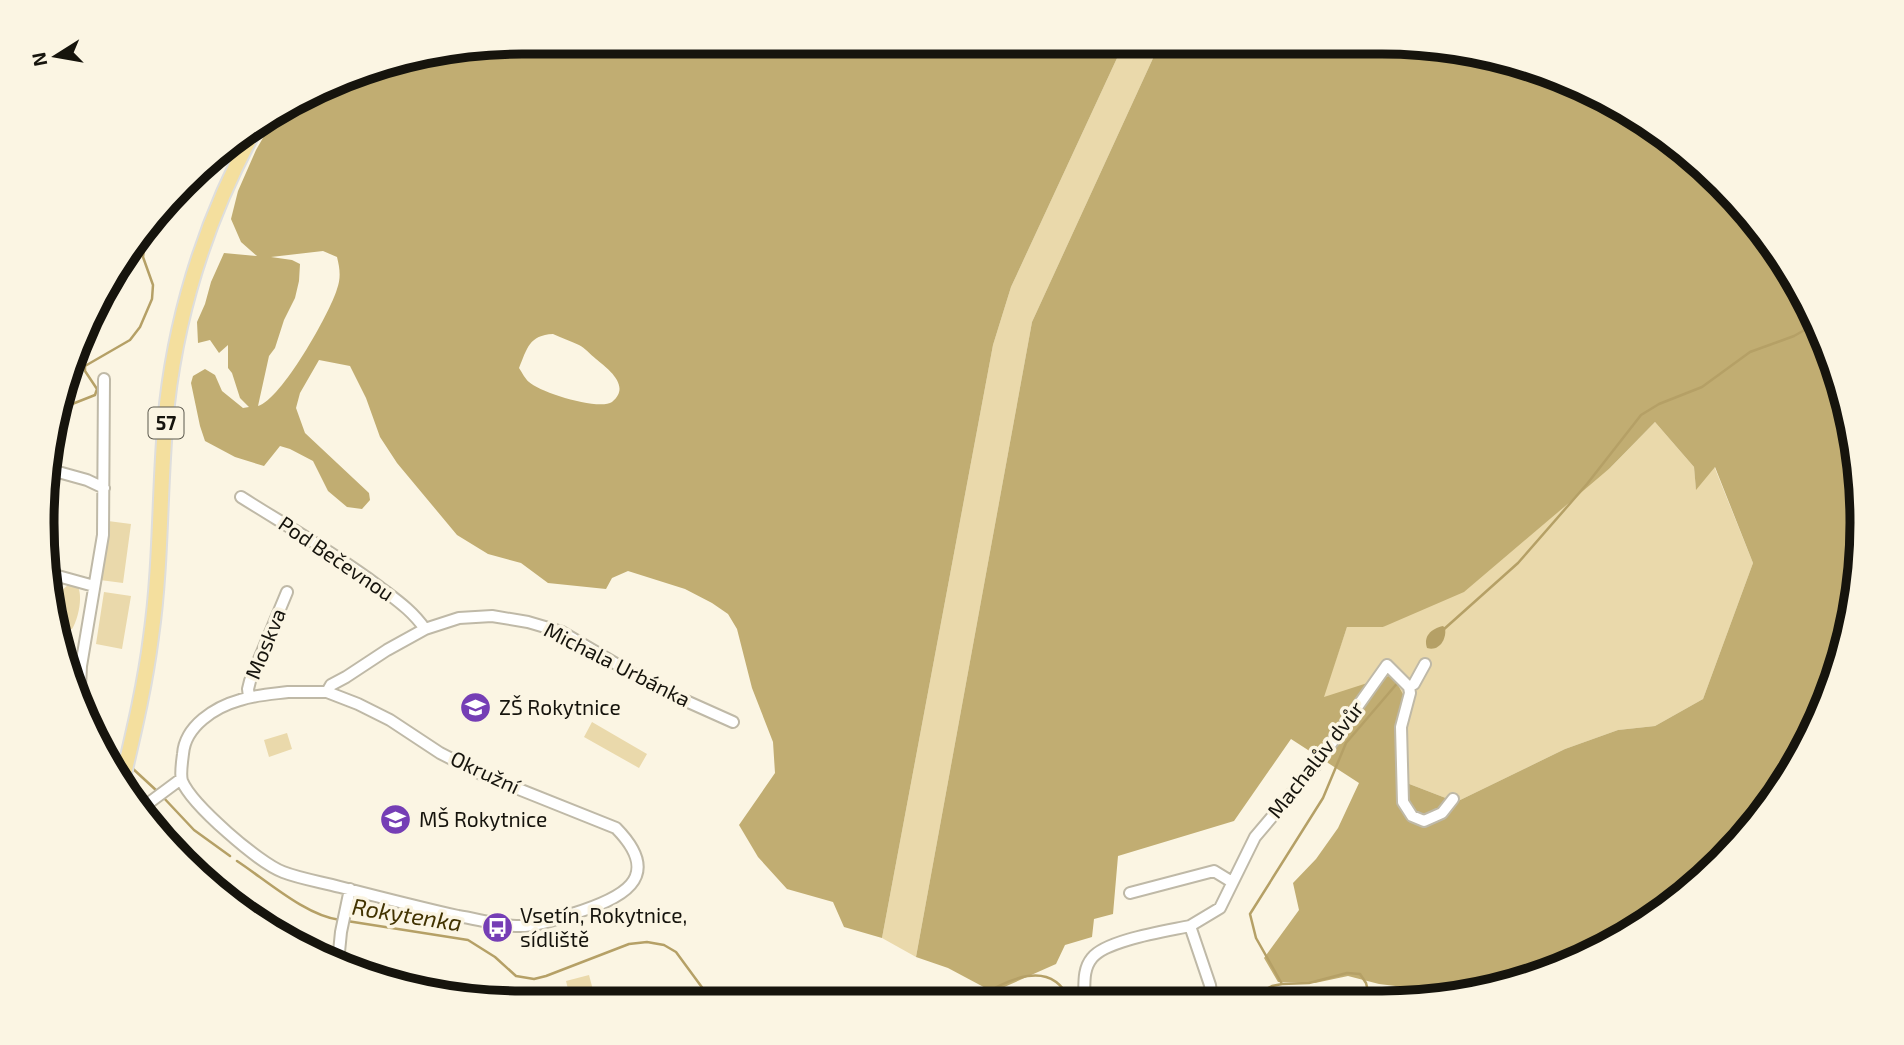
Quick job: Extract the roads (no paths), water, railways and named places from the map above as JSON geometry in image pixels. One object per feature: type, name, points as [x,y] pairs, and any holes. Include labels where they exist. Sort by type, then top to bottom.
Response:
[{"type":"main road","name":"57","points":[[125,770],[151,637],[167,405],[180,326],[207,233],[248,143]]},
{"type":"street","points":[[80,677],[103,535],[104,379]]},
{"type":"street","points":[[57,472],[104,488]]},
{"type":"street","name":"Pod Bečevnou","points":[[242,497],[362,574],[414,613],[425,628]]},
{"type":"street","points":[[57,576],[94,586]]},
{"type":"street","name":"Moskva","points":[[249,697],[250,681],[288,592]]},
{"type":"street","name":"Michala Urbánka","points":[[327,692],[331,685],[425,628],[459,618],[495,616],[562,632],[657,688],[733,722]]},
{"type":"street","points":[[1425,664],[1414,684],[1409,687],[1410,693],[1401,727],[1403,802],[1412,816],[1424,821],[1442,813],[1453,799]]},
{"type":"street","name":"Machalův dvůr","points":[[1084,991],[1085,971],[1092,957],[1101,951],[1126,940],[1190,926],[1220,908],[1255,837],[1316,765],[1387,665],[1409,687]]},
{"type":"street","name":"Okružní","points":[[288,692],[327,692],[390,720],[440,753],[481,774],[616,828],[628,840],[637,858],[639,872],[627,890],[600,906],[537,924],[516,926],[426,909],[282,872],[218,825],[196,801],[181,779],[183,750],[188,734],[225,706],[249,697],[288,692]]},
{"type":"street","points":[[148,804],[181,779]]},
{"type":"street","points":[[1130,893],[1214,871],[1232,883]]},
{"type":"street","points":[[339,953],[350,889]]},
{"type":"street","points":[[1190,926],[1211,991]]},
{"type":"waterway","points":[[69,405],[95,395],[97,389],[85,371],[85,366],[130,340],[140,327],[152,299],[153,285],[143,257],[144,246]]},
{"type":"waterway","points":[[1443,630],[1518,563],[1587,484],[1641,415],[1659,404],[1702,387],[1750,352],[1807,329]]},
{"type":"waterway","points":[[1282,984],[1256,938],[1250,914],[1323,798],[1346,743],[1400,680]]},
{"type":"waterway","name":"Rokytenka","points":[[131,767],[157,791]]},
{"type":"waterway","name":"Rokytenka","points":[[162,796],[194,830],[230,856]]},
{"type":"waterway","name":"Rokytenka","points":[[237,861],[300,905],[340,920]]},
{"type":"waterway","name":"Rokytenka","points":[[347,921],[468,940],[495,957],[516,976],[534,979],[629,944],[647,942],[664,945],[676,952],[705,991]]},
{"type":"waterway","name":"Rokytenka","points":[[1262,991],[1272,986],[1309,983],[1347,973],[1360,974],[1368,991]]},
{"type":"waterway","name":"Rokytenka","points":[[990,991],[1012,980],[1039,975],[1050,978],[1064,991]]},
{"type":"place","name":"ZŠ Rokytnice","points":[[476,708]]},
{"type":"place","name":"MŠ Rokytnice","points":[[396,820]]},
{"type":"place","name":"Vsetín, Rokytnice, sídliště","points":[[497,928]]}]
